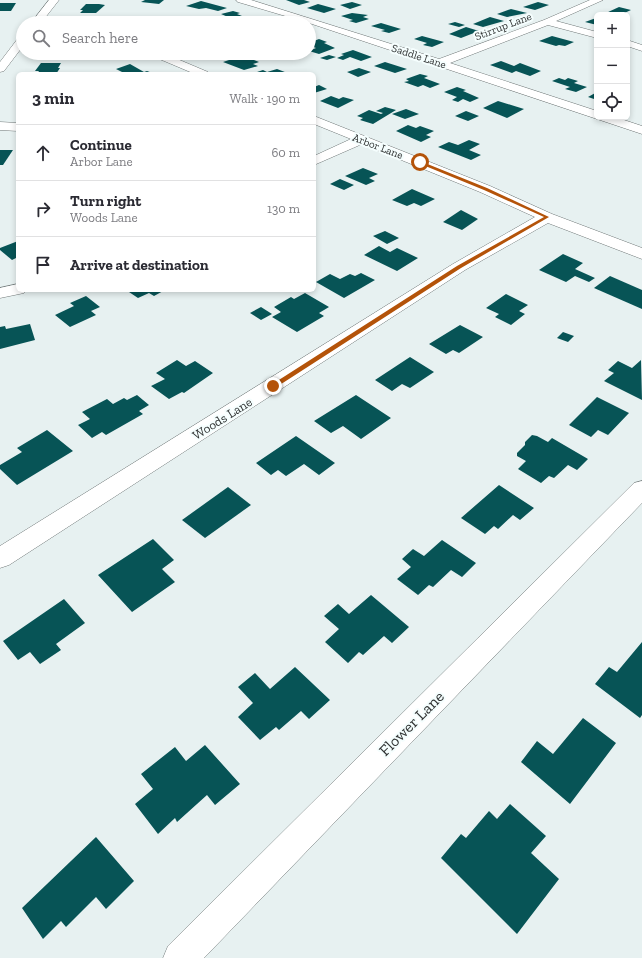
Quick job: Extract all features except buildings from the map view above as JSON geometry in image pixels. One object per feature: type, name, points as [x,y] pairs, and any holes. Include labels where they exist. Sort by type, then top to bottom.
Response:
[{"type":"street","points":[[41,16],[54,0]]},
{"type":"street","name":"Saddle Lane","points":[[241,0],[291,16]]},
{"type":"street","name":"Stirrup Lane","points":[[439,63],[547,22],[598,0]]},
{"type":"street","points":[[547,22],[594,34]]},
{"type":"street","name":"Saddle Lane","points":[[316,24],[594,114]]},
{"type":"street","points":[[630,45],[642,48]]},
{"type":"street","points":[[0,69],[16,49]]},
{"type":"street","points":[[171,60],[199,72]]},
{"type":"street","points":[[612,120],[642,130]]},
{"type":"street","name":"Arbor Lane","points":[[316,121],[360,140],[485,189],[547,217],[642,254]]},
{"type":"street","points":[[0,126],[16,128]]},
{"type":"street","points":[[316,160],[360,140]]},
{"type":"street","name":"Woods Lane","points":[[0,558],[459,267],[547,217]]},
{"type":"street","points":[[0,293],[16,289]]},
{"type":"street","name":"Flower Lane","points":[[180,958],[642,489]]},
{"type":"route","points":[[273,386],[459,267],[547,217],[420,162]]}]
